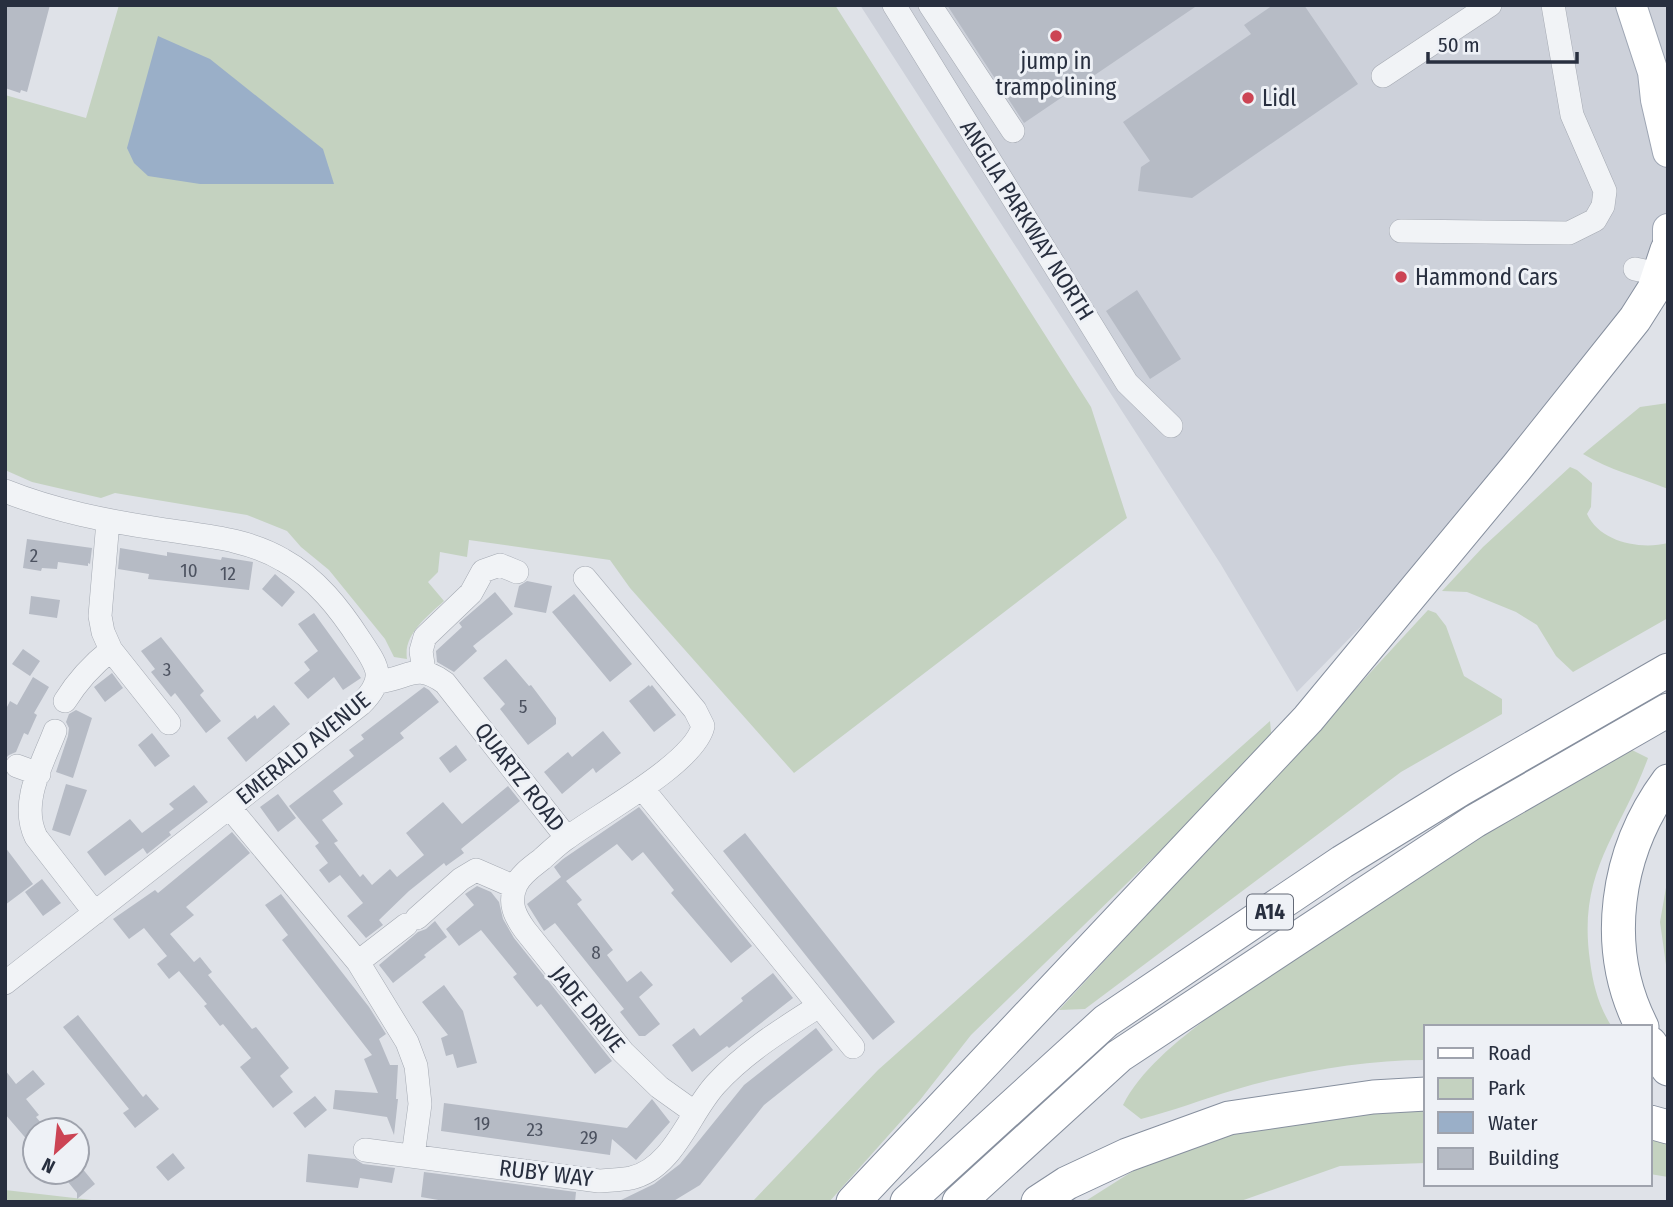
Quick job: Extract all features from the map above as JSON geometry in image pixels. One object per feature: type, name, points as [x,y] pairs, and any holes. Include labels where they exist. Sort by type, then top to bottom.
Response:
[{"type":"highway","points":[[853,1202],[1308,719],[1610,352],[1647,303],[1661,259]]},
{"type":"highway","name":"A14","points":[[907,1202],[1106,1021],[1342,862],[1461,789],[1668,670]]},
{"type":"highway","name":"A14","points":[[959,1202],[1119,1056],[1475,821],[1668,710]]},
{"type":"highway","points":[[1641,1025],[1630,1003],[1624,979],[1618,930],[1619,901],[1622,877],[1639,829],[1647,810],[1668,780]]},
{"type":"highway","points":[[1652,1046],[1668,1069]]},
{"type":"highway","points":[[1038,1202],[1067,1183],[1127,1154],[1229,1118],[1373,1097],[1424,1094]]},
{"type":"main road","points":[[1631,5],[1660,78],[1656,100],[1668,152]]},
{"type":"street","name":"ANGLIA PARKWAY NORTH","points":[[894,5],[1127,383],[1171,426]]},
{"type":"street","points":[[930,5],[1013,131]]},
{"type":"street","points":[[1383,76],[1490,5]]},
{"type":"street","points":[[1401,231],[1569,233],[1595,220],[1603,206],[1605,191],[1572,114],[1553,5]]},
{"type":"street","name":"EMERALD AVENUE","points":[[5,491],[35,503],[108,521],[233,539],[285,560],[322,591],[349,624],[371,656],[377,671],[376,688],[361,704],[5,983]]},
{"type":"street","points":[[108,521],[100,616],[103,632],[111,650],[169,723]]},
{"type":"street","points":[[377,682],[414,671],[424,671],[421,651],[425,637],[471,593],[484,571],[499,565],[517,572]]},
{"type":"street","name":"QUARTZ ROAD","points":[[424,671],[454,692],[567,838],[642,788],[696,743],[701,735],[702,720],[584,578]]},
{"type":"street","points":[[65,701],[90,667],[111,650]]},
{"type":"street","points":[[55,730],[32,792],[30,824],[36,836],[95,913]]},
{"type":"street","points":[[17,766],[39,774]]},
{"type":"street","points":[[642,788],[853,1047]]},
{"type":"street","points":[[229,808],[358,962],[407,1042],[416,1066],[420,1104],[413,1156]]},
{"type":"street","points":[[358,962],[461,879],[476,870],[515,887],[527,872],[567,838]]},
{"type":"street","name":"JADE DRIVE","points":[[515,887],[512,909],[525,930],[639,1069],[694,1112]]},
{"type":"street","name":"RUBY WAY","points":[[365,1150],[599,1181],[633,1178],[656,1165],[676,1145],[694,1112],[717,1083],[764,1042],[819,1006]]},
{"type":"shaded area","points":[[860,5],[1668,5],[1667,250],[1517,467],[1297,692],[1220,563]]},
{"type":"green space","points":[[119,5],[835,5],[1091,407],[1127,518],[794,773],[630,588],[610,560],[469,540],[467,557],[440,552],[438,572],[428,582],[444,601],[424,619],[413,634],[407,650],[407,659],[394,657],[385,639],[329,570],[301,547],[287,531],[247,515],[115,493],[101,498],[32,482],[5,470],[5,95],[86,118]]},
{"type":"green space","points":[[1668,403],[1668,489],[1583,454],[1640,407]]},
{"type":"green space","points":[[1570,467],[1592,483],[1591,507],[1587,514],[1601,531],[1622,542],[1633,544],[1668,543],[1668,618],[1573,672],[1556,656],[1537,625],[1516,612],[1467,592],[1442,591],[1483,547]]},
{"type":"green space","points":[[1428,610],[1436,613],[1446,626],[1464,676],[1502,699],[1502,714],[1401,772],[1085,1009],[1059,1010]]},
{"type":"green space","points":[[1270,721],[1272,742],[971,1035],[920,1100],[829,1202],[752,1202],[878,1070]]},
{"type":"green space","points":[[1628,748],[1648,758],[1604,855],[1590,902],[1590,961],[1600,1004],[1611,1025],[1424,1025],[1424,1060],[1377,1062],[1305,1073],[1234,1090],[1141,1119],[1123,1105],[1133,1088],[1161,1056],[1213,1014],[1371,903]]},
{"type":"green space","points":[[1668,876],[1668,979],[1660,922]]},
{"type":"green space","points":[[1424,1106],[1424,1163],[1340,1166],[1238,1202],[1084,1202],[1152,1159],[1239,1133],[1340,1111]]},
{"type":"green space","points":[[1652,1136],[1668,1140],[1668,1177],[1652,1174]]},
{"type":"green space","points":[[5,1190],[109,1202],[5,1202]]},
{"type":"water","points":[[158,36],[210,59],[323,149],[334,184],[200,184],[148,176],[134,163],[127,148]]},
{"type":"building","points":[[5,5],[50,5],[27,92],[21,90],[20,93],[5,88]]},
{"type":"building","name":"jump in trampolining","points":[[947,5],[1198,5],[1024,123]]},
{"type":"building","name":"Lidl","points":[[1273,5],[1304,5],[1358,84],[1192,198],[1138,191],[1141,167],[1150,161],[1123,122],[1251,34],[1244,25]]},
{"type":"building","points":[[1137,290],[1181,359],[1150,379],[1106,311]]},
{"type":"building","points":[[27,539],[92,548],[90,564],[88,563],[88,566],[58,562],[57,569],[42,568],[41,571],[23,568]]},
{"type":"building","points":[[120,548],[167,556],[167,552],[253,562],[249,590],[148,579],[149,574],[118,569]]},
{"type":"building","points":[[275,574],[295,592],[282,607],[262,589]]},
{"type":"building","points":[[527,581],[552,586],[546,613],[514,607],[519,586]]},
{"type":"building","points":[[495,592],[513,614],[473,646],[477,651],[454,672],[437,662],[436,651],[462,627],[459,623]]},
{"type":"building","points":[[574,594],[632,664],[610,682],[552,612]]},
{"type":"building","points":[[31,596],[60,600],[57,618],[29,614]]},
{"type":"building","points":[[314,613],[361,678],[343,690],[334,677],[308,699],[294,683],[310,670],[304,662],[318,651],[298,624]]},
{"type":"building","points":[[161,637],[204,691],[200,695],[221,721],[206,733],[175,693],[171,697],[151,672],[155,669],[141,651]]},
{"type":"building","points":[[23,649],[40,661],[30,676],[12,664]]},
{"type":"building","points":[[506,659],[529,686],[531,685],[556,718],[556,724],[528,745],[500,709],[505,704],[483,678]]},
{"type":"building","points":[[112,673],[123,688],[105,702],[94,687]]},
{"type":"building","points":[[33,677],[49,687],[34,713],[37,715],[28,735],[24,733],[16,752],[5,759],[5,711],[10,701],[17,705]]},
{"type":"building","points":[[652,685],[676,715],[654,732],[629,701]]},
{"type":"building","points":[[424,687],[439,702],[400,733],[404,738],[333,791],[343,804],[322,820],[338,841],[334,843],[360,877],[363,874],[372,885],[390,869],[397,877],[424,855],[406,833],[443,802],[462,824],[508,786],[520,801],[461,849],[464,853],[446,866],[444,863],[409,891],[379,920],[383,925],[366,938],[347,916],[363,903],[340,875],[329,883],[319,870],[328,863],[315,846],[319,843],[289,806],[354,756],[349,750],[364,739],[361,735]]},
{"type":"building","points":[[274,705],[290,724],[246,762],[227,738],[255,715],[257,719]]},
{"type":"building","points":[[76,710],[92,718],[73,778],[56,772],[68,736],[69,728],[66,722],[69,714]]},
{"type":"building","points":[[603,731],[621,753],[596,773],[593,768],[562,794],[544,772],[568,752],[572,757]]},
{"type":"building","points":[[152,733],[170,756],[155,767],[138,745]]},
{"type":"building","points":[[456,745],[467,760],[450,773],[439,758]]},
{"type":"building","points":[[66,784],[87,790],[70,836],[52,830]]},
{"type":"building","points":[[194,785],[208,802],[169,832],[171,835],[147,854],[143,848],[105,876],[87,852],[130,819],[142,833],[174,809],[169,804]]},
{"type":"building","points":[[278,794],[296,818],[278,832],[260,807]]},
{"type":"building","points":[[639,807],[752,946],[731,963],[671,893],[674,890],[643,852],[632,861],[617,844],[566,881],[582,900],[577,904],[613,950],[607,955],[627,982],[641,971],[653,985],[639,997],[660,1024],[645,1036],[639,1036],[620,1012],[624,1009],[555,923],[544,931],[527,904],[561,877],[554,867],[563,859]]},
{"type":"building","points":[[232,832],[250,853],[186,907],[194,915],[170,934],[194,962],[200,957],[212,972],[208,975],[252,1029],[256,1027],[289,1068],[280,1076],[293,1092],[273,1108],[240,1067],[251,1058],[223,1024],[220,1026],[204,1006],[207,1004],[179,971],[169,979],[157,964],[167,956],[144,928],[129,939],[113,919],[155,890],[158,893]]},
{"type":"building","points":[[745,833],[895,1022],[873,1040],[723,851]]},
{"type":"building","points":[[5,847],[33,884],[5,905]]},
{"type":"building","points":[[42,879],[61,903],[43,916],[25,892]]},
{"type":"building","points":[[477,886],[491,892],[499,902],[503,919],[514,938],[612,1061],[595,1074],[541,1004],[537,1007],[513,977],[517,974],[481,930],[459,946],[446,929],[474,905],[465,894]]},
{"type":"building","points":[[281,894],[369,1007],[386,1034],[379,1039],[390,1065],[398,1065],[394,1135],[387,1117],[333,1109],[335,1090],[378,1093],[364,1059],[372,1055],[282,940],[288,935],[265,905]]},
{"type":"building","points":[[435,921],[447,937],[393,983],[379,965]]},
{"type":"building","points":[[773,973],[793,998],[729,1048],[727,1046],[692,1072],[672,1045],[694,1028],[700,1036]]},
{"type":"building","points":[[444,985],[463,1011],[477,1063],[457,1068],[453,1054],[446,1056],[441,1038],[448,1035],[422,1002]]},
{"type":"building","points":[[78,1015],[143,1097],[146,1094],[159,1109],[135,1128],[123,1113],[129,1109],[63,1027]]},
{"type":"building","points":[[816,1028],[833,1050],[764,1105],[700,1185],[672,1202],[617,1202],[654,1184],[680,1164],[744,1085]]},
{"type":"building","points":[[5,1070],[16,1084],[33,1070],[45,1084],[26,1099],[39,1115],[21,1116],[21,1133],[5,1114]]},
{"type":"building","points":[[315,1096],[327,1110],[305,1128],[293,1113]]},
{"type":"building","points":[[652,1099],[670,1122],[636,1160],[612,1139],[610,1155],[441,1131],[444,1103],[627,1128]]},
{"type":"building","points":[[173,1153],[185,1168],[168,1181],[156,1167]]},
{"type":"building","points":[[308,1154],[355,1159],[363,1164],[395,1168],[392,1183],[360,1178],[358,1188],[306,1182]]},
{"type":"building","points":[[424,1172],[576,1192],[575,1202],[450,1202],[421,1197]]},
{"type":"building","points":[[91,1179],[95,1184],[77,1199],[77,1193],[71,1186],[91,1186]]},
{"type":"place","name":"jump in trampolining","points":[[1056,36]]},
{"type":"place","name":"Lidl","points":[[1248,98]]},
{"type":"place","name":"Hammond Cars","points":[[1401,277]]}]
